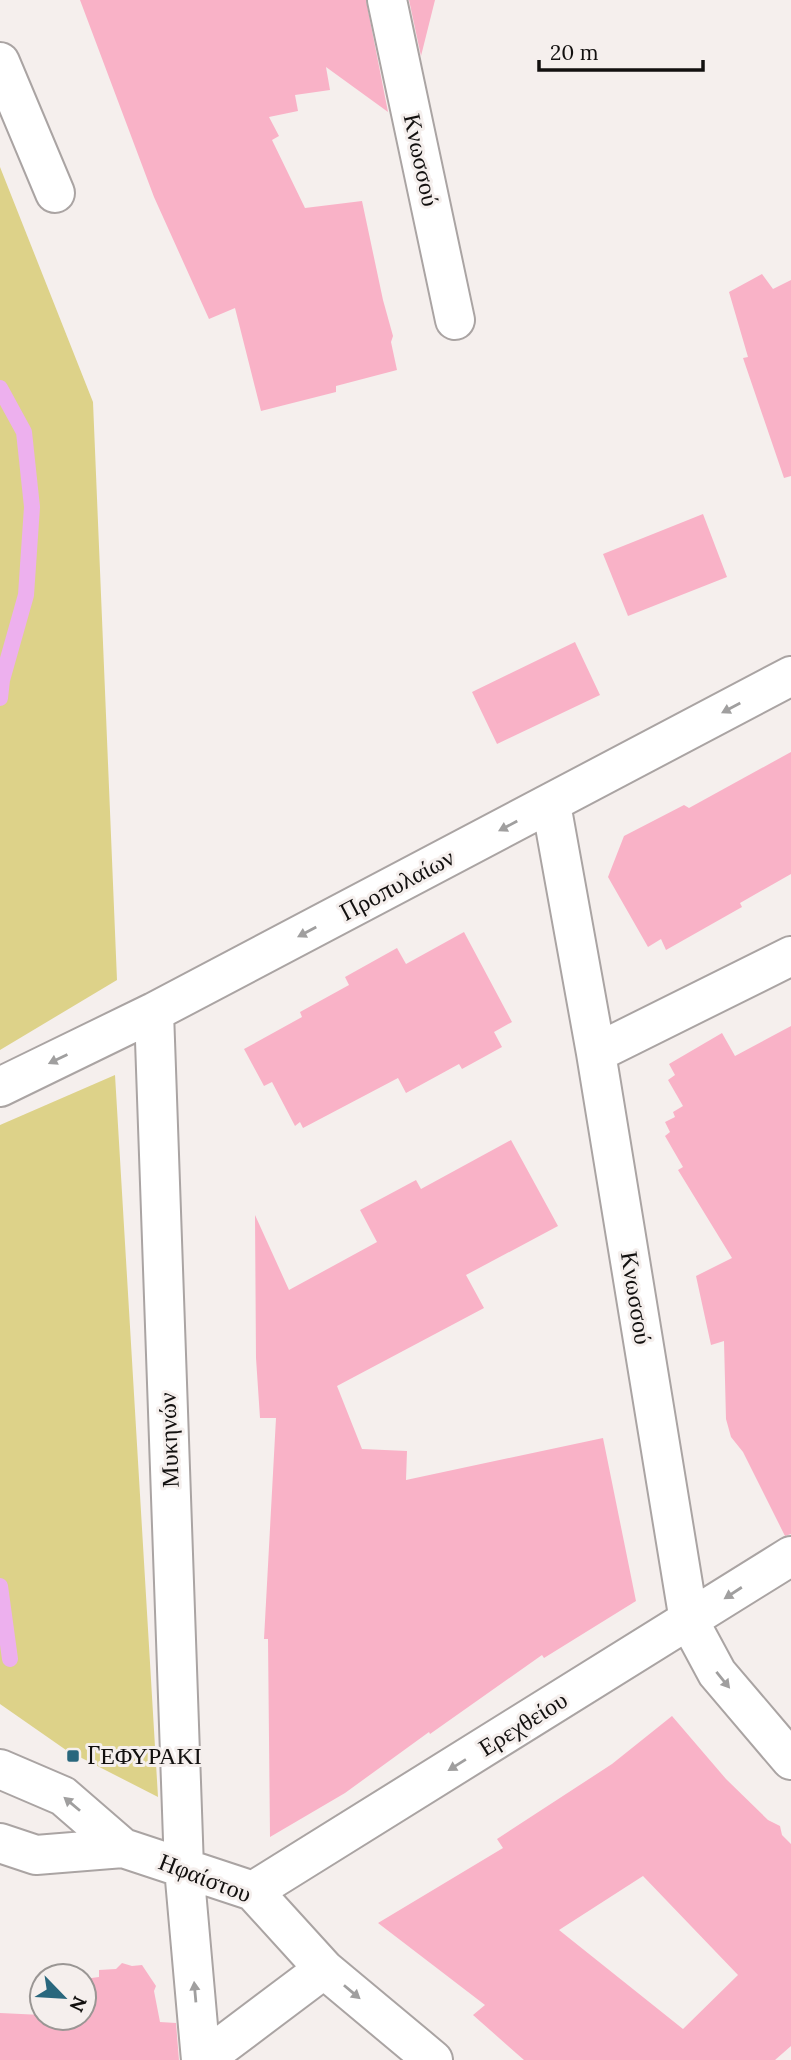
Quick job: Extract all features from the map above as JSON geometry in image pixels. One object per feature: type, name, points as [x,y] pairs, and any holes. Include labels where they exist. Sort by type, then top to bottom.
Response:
[{"type":"street","name":"Κνωσσού","points":[[387,0],[455,320]]},
{"type":"street","points":[[0,62],[55,193]]},
{"type":"street","name":"Προπυλαίων","points":[[0,1087],[154,1012],[791,676]]},
{"type":"street","name":"Κνωσσού","points":[[551,804],[596,1053],[689,1621],[716,1674],[791,1760]]},
{"type":"street","points":[[596,1053],[791,956]]},
{"type":"street","name":"Μυκηνών","points":[[154,1012],[184,1868],[202,2060]]},
{"type":"street","name":"Ερεχθείου","points":[[253,1891],[791,1556]]},
{"type":"street","points":[[0,1769],[63,1796],[123,1848]]},
{"type":"street","name":"Ηφαίστου","points":[[0,1843],[36,1855],[123,1848],[253,1891],[324,1969],[433,2060]]},
{"type":"street","points":[[202,2060],[324,1969]]},
{"type":"shaded area","points":[[0,167],[93,402],[117,980],[0,1050]]},
{"type":"shaded area","points":[[115,1075],[158,1797],[66,1750],[0,1704],[0,1125]]},
{"type":"building","points":[[80,0],[366,0],[388,112],[326,67],[330,90],[295,95],[298,111],[269,117],[279,136],[272,140],[305,208],[362,201],[393,336],[391,342],[397,370],[336,386],[336,392],[261,411],[235,308],[209,319],[154,197]]},
{"type":"building","points":[[409,0],[435,0],[421,56]]},
{"type":"building","points":[[762,274],[773,289],[791,280],[791,476],[784,478],[743,358],[748,357],[729,292]]},
{"type":"building","points":[[703,514],[727,577],[628,616],[603,554]]},
{"type":"building","points":[[575,642],[600,695],[497,744],[472,692]]},
{"type":"building","points":[[791,752],[791,874],[740,903],[742,907],[666,950],[661,939],[648,947],[608,877],[624,836],[684,805],[689,808]]},
{"type":"building","points":[[464,932],[512,1022],[494,1032],[502,1047],[462,1069],[459,1064],[406,1093],[398,1078],[303,1128],[300,1122],[295,1126],[272,1082],[264,1086],[244,1049],[302,1017],[300,1012],[349,985],[345,977],[397,948],[406,964]]},
{"type":"building","points":[[791,1026],[791,1534],[785,1536],[743,1452],[731,1437],[726,1419],[724,1341],[711,1345],[696,1276],[732,1258],[678,1170],[683,1167],[665,1136],[670,1132],[665,1122],[675,1117],[673,1112],[683,1106],[668,1080],[675,1075],[669,1064],[722,1033],[735,1056]]},
{"type":"building","points":[[511,1140],[558,1226],[466,1275],[484,1308],[337,1386],[362,1449],[407,1451],[406,1480],[603,1438],[636,1601],[544,1658],[542,1655],[345,1793],[270,1837],[268,1639],[264,1639],[276,1418],[260,1418],[256,1358],[255,1215],[289,1290],[377,1242],[360,1210],[416,1180],[421,1189]]},
{"type":"building","points":[[672,1716],[726,1779],[768,1820],[780,1826],[782,1835],[791,1844],[791,2046],[775,2060],[524,2060],[473,2015],[485,2005],[378,1923],[503,1848],[497,1839],[612,1764]],"holes":[[[643,1876],[738,1975],[683,2029],[559,1930]]]},
{"type":"building","points":[[122,1963],[142,1965],[156,1986],[154,1991],[160,2022],[176,2023],[179,2060],[0,2060],[0,2013],[28,2014],[28,2032],[98,2032],[99,1970],[116,1969]]},
{"type":"waterway","points":[[0,388],[24,432],[32,507],[26,595],[2,680],[0,698]]},
{"type":"waterway","points":[[0,1586],[10,1659]]},
{"type":"place","name":"ΓΕΦΥΡΑΚΙ","points":[[73,1756]]}]
